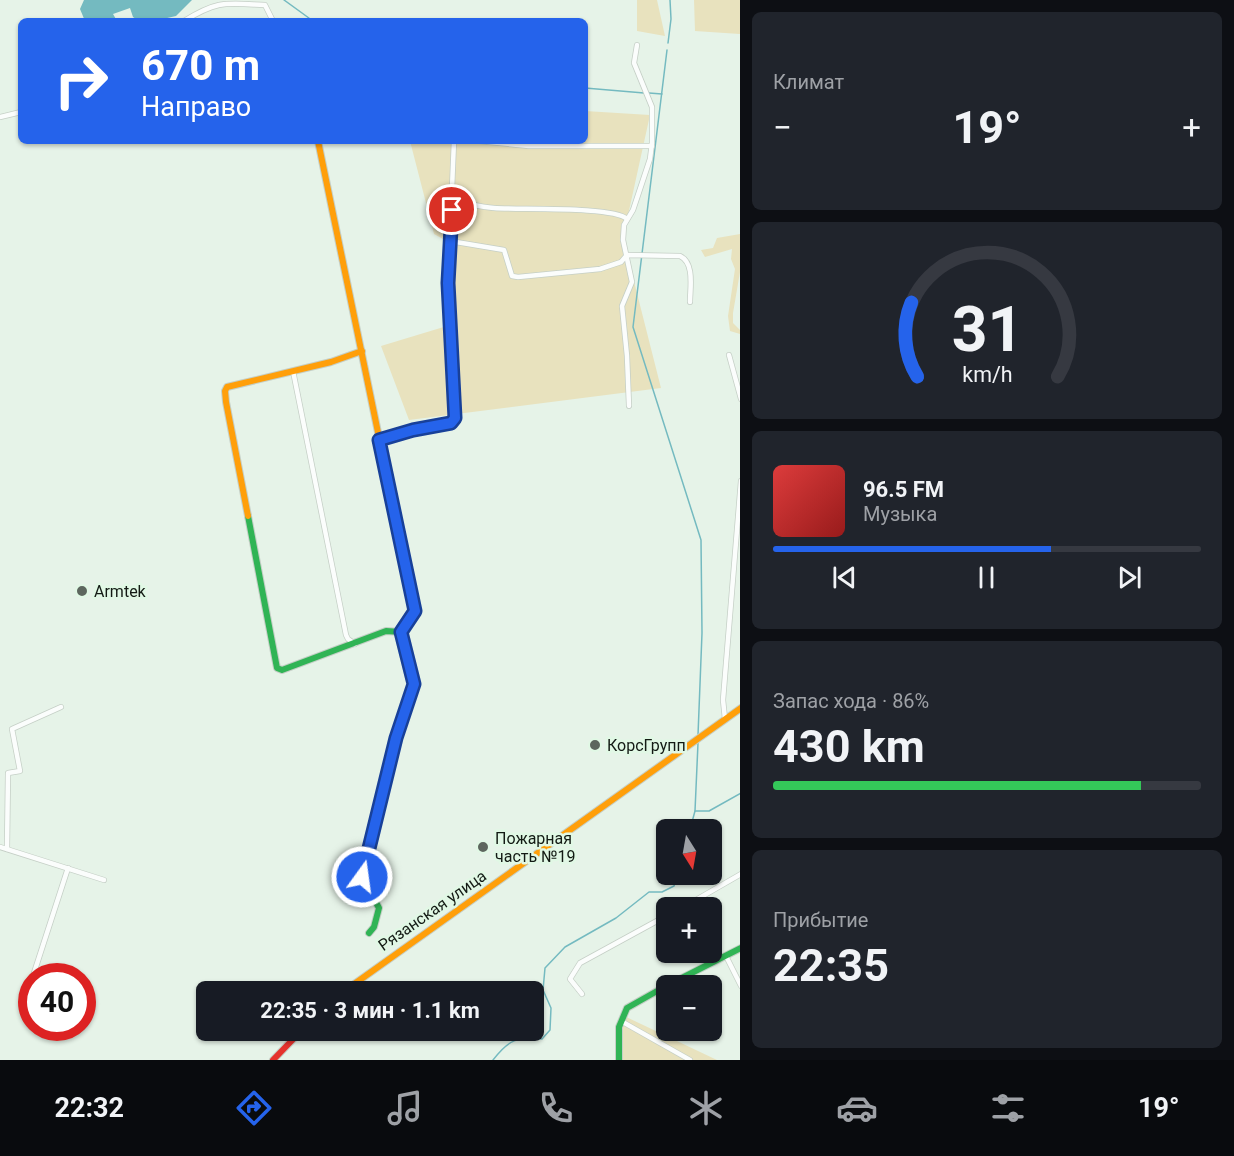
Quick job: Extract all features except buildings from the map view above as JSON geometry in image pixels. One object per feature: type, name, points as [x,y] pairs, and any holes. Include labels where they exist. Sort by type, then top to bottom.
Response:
[{"type":"street","points":[[188,18],[205,6],[230,2],[265,4],[272,18]]},
{"type":"street","points":[[629,406],[622,306],[632,282],[623,240],[624,225],[633,210],[652,147],[652,107],[634,63],[637,45]]},
{"type":"street","points":[[0,117],[18,113]]},
{"type":"street","points":[[319,144],[415,611],[401,632],[414,684],[396,738],[362,877],[380,908],[374,927],[369,933]]},
{"type":"street","points":[[379,440],[413,430],[451,423],[455,418],[449,316],[454,144]]},
{"type":"street","points":[[509,144],[652,147]]},
{"type":"street","points":[[452,201],[494,208],[618,214],[627,219]]},
{"type":"street","points":[[450,241],[504,250],[512,276],[518,277],[600,269],[621,262],[627,255],[674,254],[685,258],[689,264],[690,302]]},
{"type":"street","points":[[362,351],[344,359],[227,387],[225,394],[277,668],[282,670],[386,631],[401,632]]},
{"type":"street","points":[[729,355],[740,395]]},
{"type":"street","points":[[293,371],[346,635],[355,644]]},
{"type":"street","points":[[725,719],[723,700],[740,493]]},
{"type":"street","points":[[7,849],[8,773],[20,771],[12,729],[61,707]]},
{"type":"street","name":"Рязанская улица","points":[[358,981],[740,709]]},
{"type":"street","points":[[0,847],[104,880]]},
{"type":"street","points":[[37,963],[68,868]]},
{"type":"street","points":[[701,897],[740,875]]},
{"type":"street","points":[[582,994],[570,979],[580,963],[656,921]]},
{"type":"street","points":[[688,975],[740,949]]},
{"type":"street","points":[[726,956],[740,984]]},
{"type":"street","points":[[619,1060],[618,1033],[627,1008],[656,992]]},
{"type":"street","points":[[621,1021],[690,1060]]},
{"type":"street","points":[[273,1060],[291,1041]]},
{"type":"shaded area","points":[[637,0],[657,0],[665,36],[637,31]]},
{"type":"shaded area","points":[[694,0],[740,0],[740,34],[695,31]]},
{"type":"shaded area","points":[[588,111],[650,115],[623,238],[661,388],[409,420],[381,346],[447,326],[452,244],[434,234],[411,144],[588,144]]},
{"type":"shaded area","points":[[740,234],[740,272],[733,323],[740,330],[740,334],[730,331],[728,316],[735,269],[731,259],[732,249],[705,257],[701,250],[713,248],[717,238]]},
{"type":"shaded area","points":[[622,1015],[656,1031],[656,1041],[677,1041],[717,1060],[623,1060]]},
{"type":"water","points":[[84,0],[192,0],[176,16],[167,18],[134,18],[130,8],[113,14],[115,18],[84,18],[80,9]]},
{"type":"waterway","points":[[284,0],[309,18]]},
{"type":"waterway","points":[[668,43],[671,19],[670,0]]},
{"type":"waterway","points":[[667,50],[633,327],[701,540],[702,633],[698,735]]},
{"type":"waterway","points":[[588,88],[644,93]]},
{"type":"waterway","points":[[649,93],[662,94]]},
{"type":"waterway","points":[[695,811],[698,743]]},
{"type":"waterway","points":[[693,819],[695,811],[709,811],[740,794]]},
{"type":"waterway","points":[[493,1060],[514,1041],[526,1038],[542,1039],[550,1030],[551,1008],[543,990],[545,968],[565,947],[616,918],[649,892],[662,892],[674,885]]},
{"type":"traffic: fast","points":[[248,516],[277,668],[282,670],[386,631],[401,632]]},
{"type":"traffic: fast","points":[[369,933],[374,927],[379,908],[362,877],[396,738],[405,712]]},
{"type":"traffic: fast","points":[[688,975],[740,949]]},
{"type":"traffic: fast","points":[[619,1060],[619,1027],[627,1008],[656,992]]},
{"type":"traffic: slow","points":[[319,144],[394,510]]},
{"type":"traffic: slow","points":[[248,516],[226,402],[227,387],[331,362],[362,351]]},
{"type":"traffic: slow","points":[[358,981],[740,709]]},
{"type":"traffic: jam","points":[[394,510],[415,611],[401,632],[414,684],[405,712]]},
{"type":"traffic: jam","points":[[273,1060],[291,1041]]},
{"type":"place","name":"Armtek","points":[[82,591]]},
{"type":"place","name":"КорсГрупп","points":[[595,745]]},
{"type":"place","name":"Пожарная часть №19","points":[[483,847]]},
{"type":"route","points":[[362,877],[396,738],[414,684],[401,632],[415,611],[379,440],[413,430],[451,423],[455,418],[448,283],[452,210]]}]
